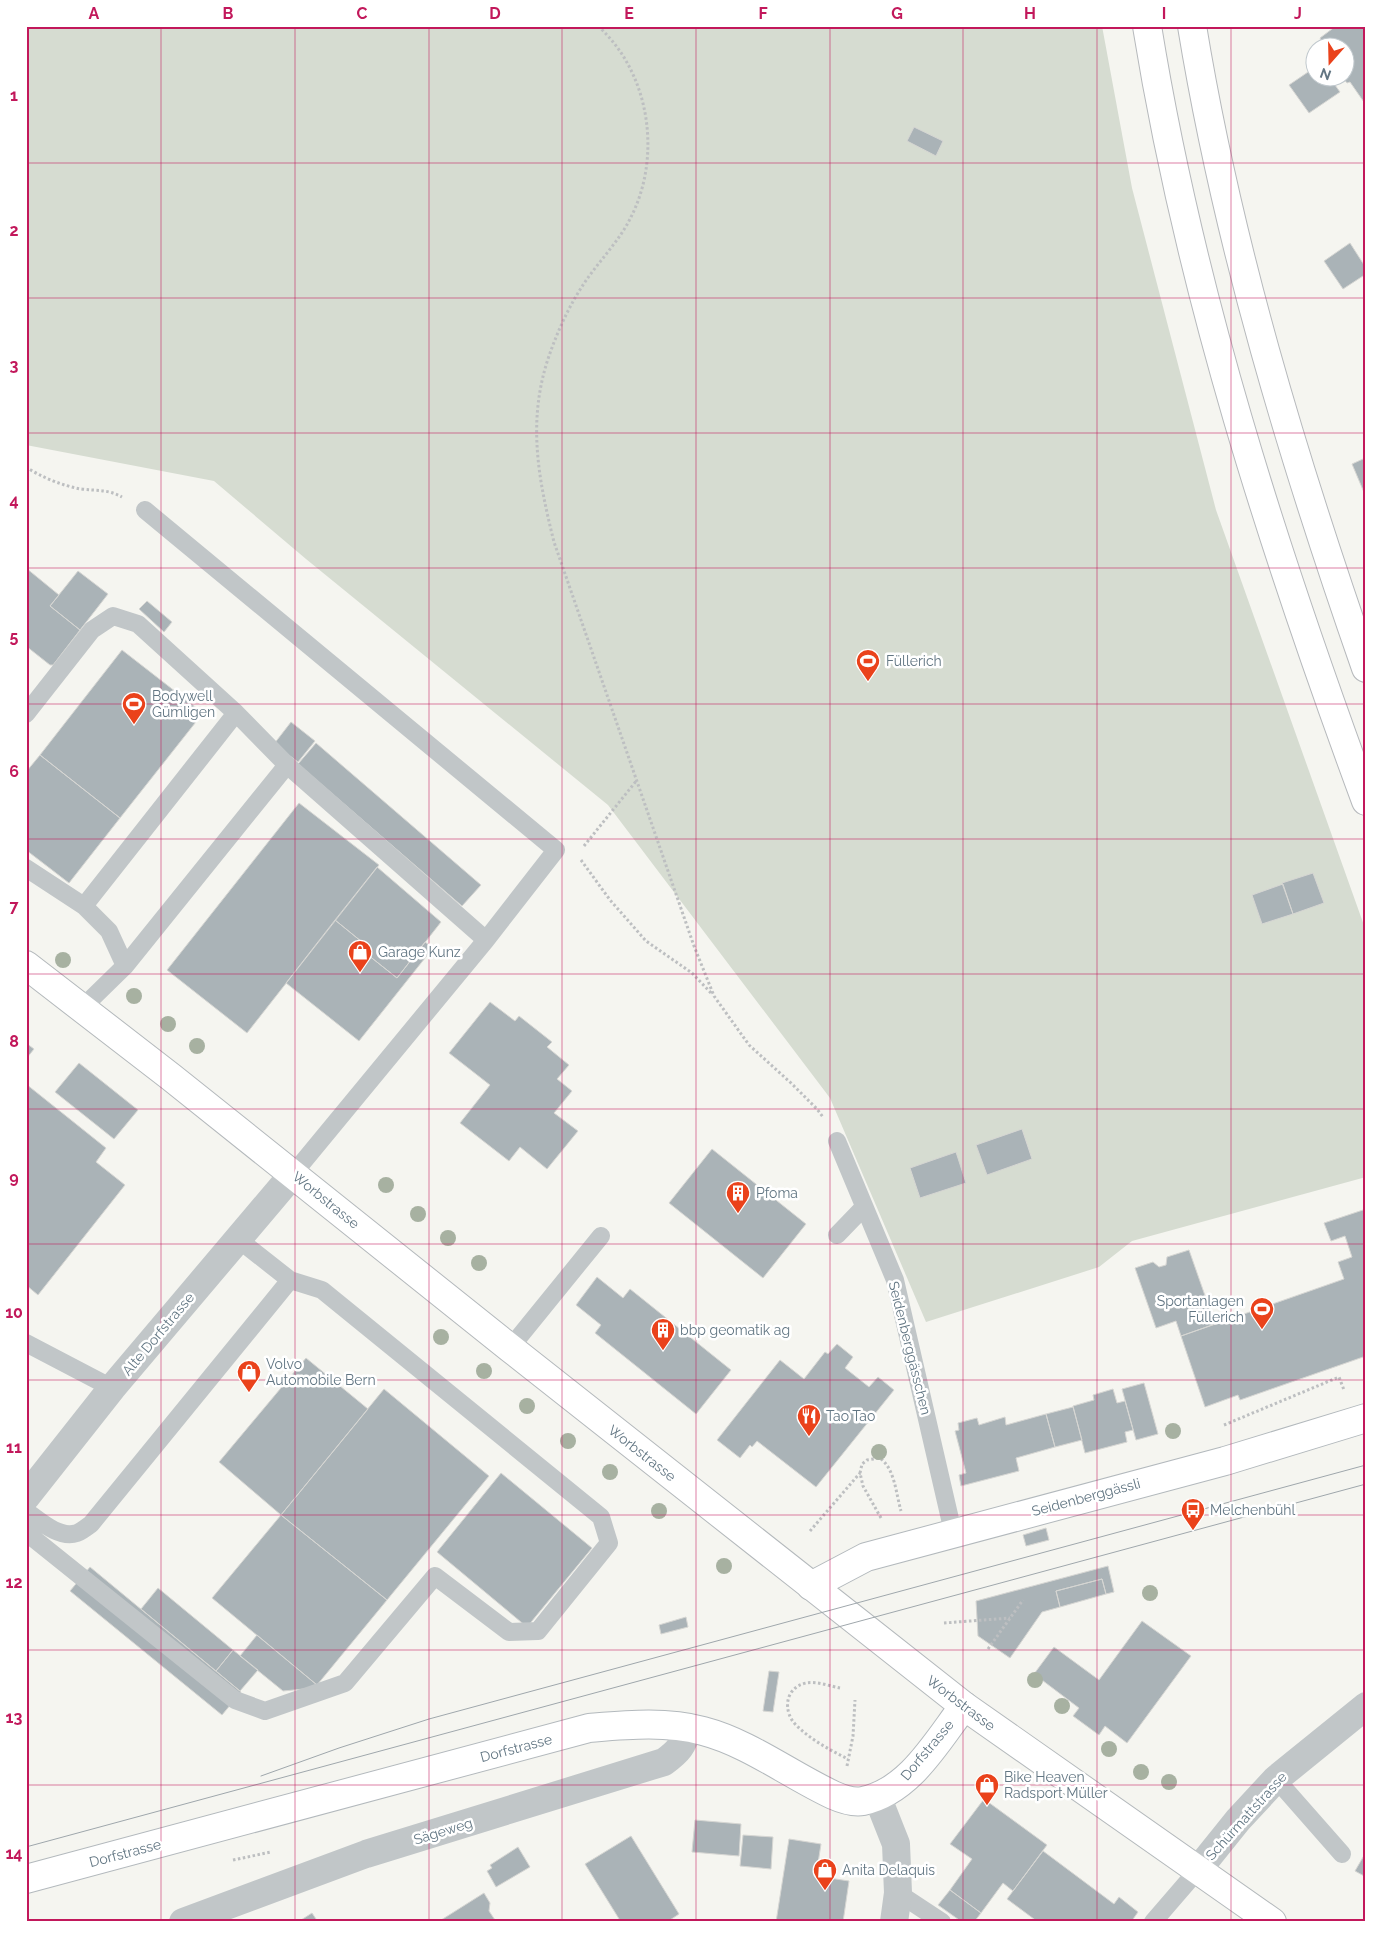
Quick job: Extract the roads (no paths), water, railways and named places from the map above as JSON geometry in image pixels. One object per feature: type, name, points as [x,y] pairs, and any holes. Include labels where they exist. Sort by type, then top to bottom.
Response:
[{"type":"main road","points":[[1147,26],[1169,148],[1189,234],[1246,451],[1313,656],[1366,801]]},
{"type":"main road","points":[[1192,26],[1214,142],[1260,330],[1291,438],[1366,668]]},
{"type":"main road","name":"Worbstrasse","points":[[26,965],[172,1077],[510,1348],[964,1706],[1272,1922]]},
{"type":"main road","name":"Seidenberggässli","points":[[811,1586],[866,1557],[1225,1461],[1366,1418]]},
{"type":"main road","name":"Dorfstrasse","points":[[26,1879],[589,1728],[667,1725],[717,1735],[740,1745],[833,1795],[843,1799],[862,1801],[877,1796],[898,1785],[917,1767],[964,1706]]},
{"type":"street","name":"Alte Dorfstrasse","points":[[26,1497],[112,1388],[293,1174]]},
{"type":"street","name":"Schürmattstrasse","points":[[1197,1871],[1238,1820],[1276,1779],[1366,1706]]},
{"type":"street","name":"Sägeweg","points":[[183,1922],[366,1854],[664,1762],[676,1754],[684,1744],[688,1728]]},
{"type":"street","points":[[877,1796],[896,1844],[898,1893],[894,1922]]},
{"type":"lane","points":[[145,510],[556,850],[486,940],[293,1174]]},
{"type":"lane","points":[[26,714],[92,630],[113,616],[138,624],[236,713],[287,765],[486,940]]},
{"type":"lane","points":[[84,906],[236,713]]},
{"type":"lane","points":[[81,1009],[125,966],[287,765]]},
{"type":"lane","points":[[26,868],[84,906],[109,931],[125,966]]},
{"type":"lane","name":"Seidenberggässchen","points":[[837,1141],[895,1280],[954,1532]]},
{"type":"lane","points":[[837,1235],[864,1207]]},
{"type":"lane","points":[[510,1348],[601,1236]]},
{"type":"lane","points":[[26,1521],[33,1538],[235,1700],[265,1711],[345,1684],[435,1576],[509,1632],[538,1631],[609,1543],[601,1517],[322,1290],[290,1280],[238,1239]]},
{"type":"lane","points":[[26,1511],[46,1526],[60,1533],[76,1533],[91,1524],[290,1280]]},
{"type":"lane","points":[[26,1343],[112,1388]]},
{"type":"lane","points":[[1276,1779],[1342,1854]]},
{"type":"lane","points":[[1154,1922],[1197,1871]]},
{"type":"lane","points":[[898,1893],[942,1922]]},
{"type":"tram line","points":[[261,1776],[429,1719],[1366,1465]]},
{"type":"tram line","points":[[26,1847],[1366,1484]]},
{"type":"place","name":"Füllerich","points":[[868,682]]},
{"type":"place","name":"Bodywell Gümligen","points":[[134,725]]},
{"type":"place","name":"Garage Kunz","points":[[360,973]]},
{"type":"place","name":"Pfoma","points":[[738,1214]]},
{"type":"place","name":"Sportanlagen Füllerich","points":[[1262,1330]]},
{"type":"place","name":"bbp geomatik ag","points":[[663,1351]]},
{"type":"place","name":"Volvo Automobile Bern","points":[[249,1393]]},
{"type":"place","name":"Tao Tao","points":[[809,1437]]},
{"type":"place","name":"Melchenbühl","points":[[1193,1531]]},
{"type":"place","name":"Bike Heaven Radsport Müller","points":[[987,1806]]},
{"type":"place","name":"Anita Delaquis","points":[[825,1891]]}]
